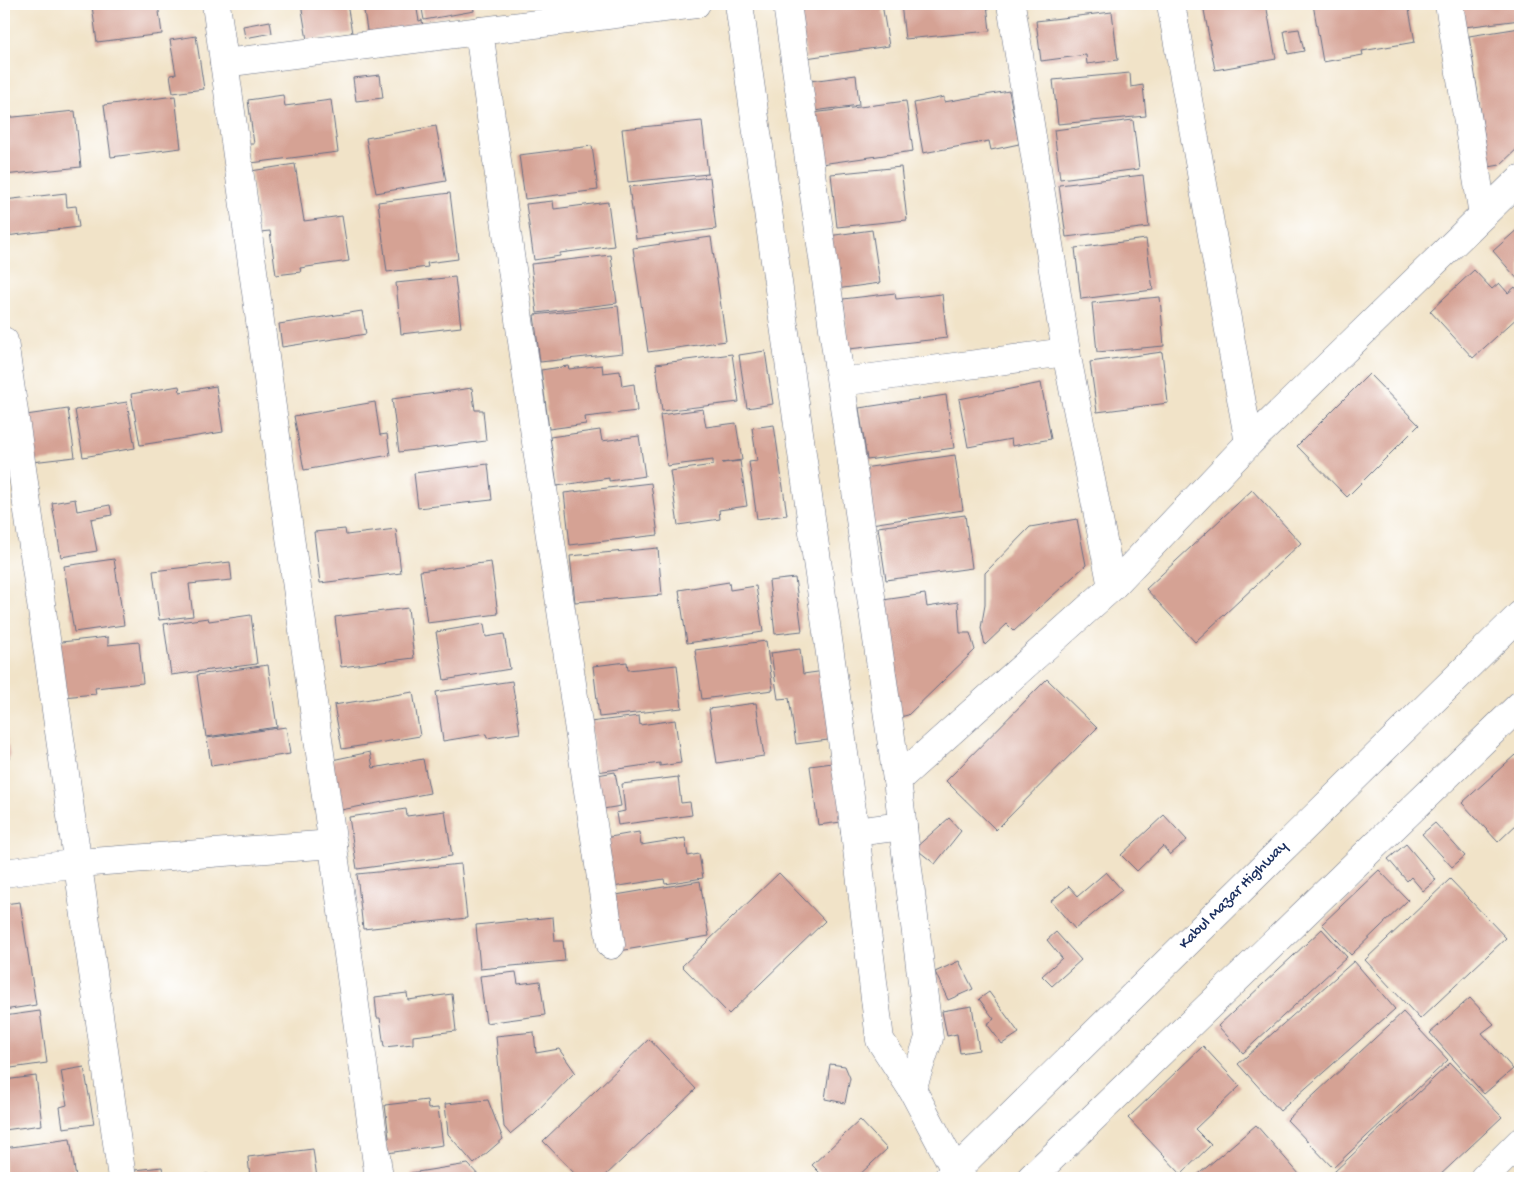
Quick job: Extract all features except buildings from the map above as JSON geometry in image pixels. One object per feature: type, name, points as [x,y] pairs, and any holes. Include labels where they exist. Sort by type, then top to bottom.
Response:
[{"type":"main road","points":[[216,4],[379,1178]]},
{"type":"main road","points":[[224,63],[696,4]]},
{"type":"main road","points":[[739,4],[855,832],[880,1040],[912,1089],[955,1176]]},
{"type":"main road","points":[[787,4],[897,780],[929,1038],[912,1089]]},
{"type":"main road","points":[[1011,4],[1066,352],[1112,587]]},
{"type":"main road","points":[[1171,4],[1249,443]]},
{"type":"main road","points":[[1449,4],[1483,214]]},
{"type":"main road","points":[[479,31],[536,442],[611,945]]},
{"type":"main road","points":[[897,780],[1112,587],[1249,443],[1520,179]]},
{"type":"main road","points":[[4,341],[122,1178]]},
{"type":"main road","points":[[841,382],[1066,352]]},
{"type":"main road","name":"Kabul Mazar Highway","points":[[955,1176],[1520,615]]},
{"type":"main road","points":[[1031,1178],[1520,706]]},
{"type":"main road","points":[[855,832],[903,826]]},
{"type":"main road","points":[[4,873],[78,864],[332,844]]},
{"type":"main road","points":[[1484,1178],[1520,1142]]}]
